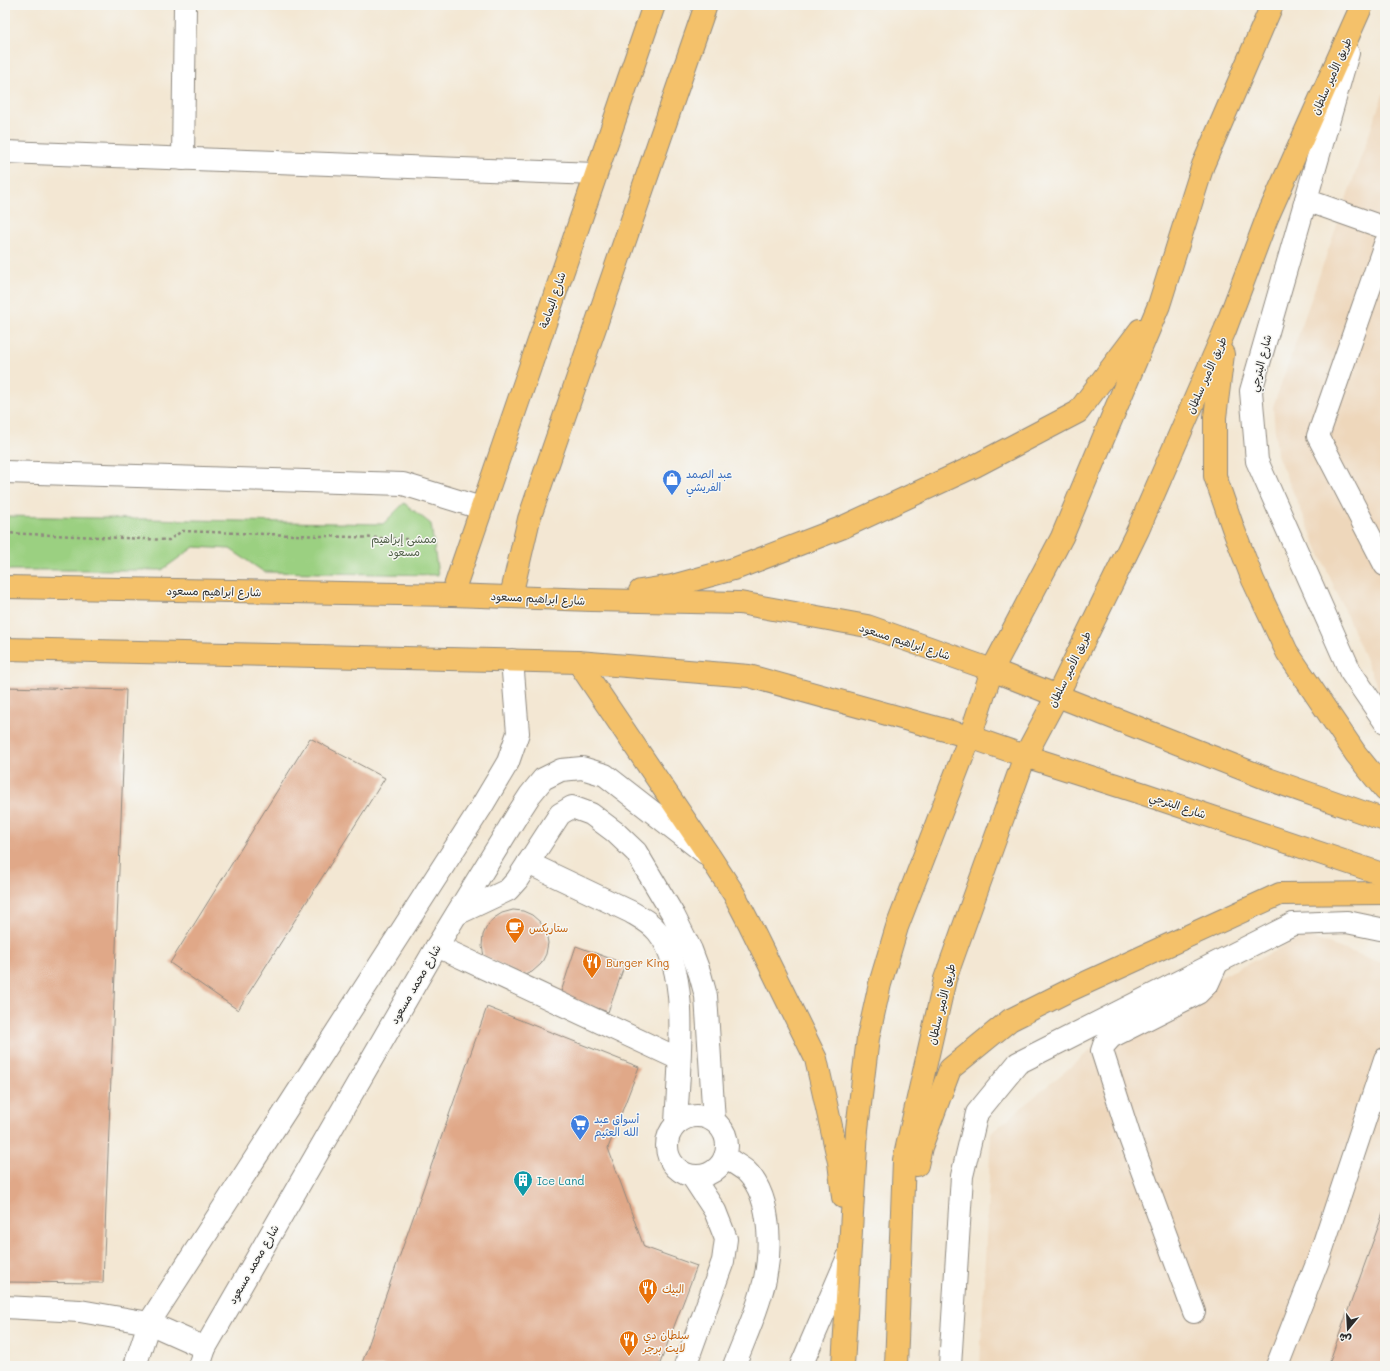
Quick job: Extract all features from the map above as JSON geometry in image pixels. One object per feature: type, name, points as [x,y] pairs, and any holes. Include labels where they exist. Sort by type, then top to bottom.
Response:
[{"type":"main road","name":"شارع اليمامة","points":[[452,594],[654,5]]},
{"type":"main road","points":[[511,596],[529,519],[706,5]]},
{"type":"main road","points":[[843,1366],[857,1129],[868,1038],[880,984],[897,927],[970,737],[992,670],[1062,537],[1159,305],[1203,165],[1272,5]]},
{"type":"main road","name":"طريق الأمير سلطان","points":[[896,1366],[904,1160],[945,979],[1024,756],[1056,696],[1138,530],[1225,330],[1267,218],[1361,7]]},
{"type":"main road","points":[[592,600],[672,586],[737,568],[841,528],[975,466],[1078,412],[1159,305]]},
{"type":"main road","points":[[1225,330],[1215,417],[1215,476],[1233,528],[1253,580],[1287,652],[1356,754],[1385,790]]},
{"type":"main road","name":"شارع ابراهيم مسعود","points":[[5,587],[452,594],[592,600],[740,603],[867,626],[992,670],[1056,696]]},
{"type":"main road","points":[[5,649],[578,662],[749,676],[970,737]]},
{"type":"main road","points":[[578,662],[710,856],[734,894],[750,923],[816,1059],[839,1162],[850,1254]]},
{"type":"main road","points":[[1056,696],[1268,778],[1385,820]]},
{"type":"main road","name":"شارع البترجي","points":[[970,737],[1024,756],[1152,796],[1385,875]]},
{"type":"main road","points":[[901,1244],[921,1147],[950,1069],[1010,1020],[1070,990],[1280,894],[1385,893]]},
{"type":"street","points":[[183,159],[185,5]]},
{"type":"street","name":"شارع البترجي","points":[[1361,7],[1251,391],[1258,461],[1350,671],[1385,722]]},
{"type":"street","points":[[5,152],[595,174]]},
{"type":"street","points":[[1306,200],[1385,228]]},
{"type":"street","points":[[1385,244],[1318,436],[1385,565]]},
{"type":"street","points":[[5,472],[404,484],[481,508]]},
{"type":"street","points":[[135,1366],[149,1323],[476,816],[508,762],[518,733],[512,660]]},
{"type":"street","name":"شارع محمد مسعود","points":[[202,1357],[437,946],[530,795],[543,779],[561,770],[582,768],[605,775],[710,856]]},
{"type":"street","points":[[457,914],[508,890],[517,880],[560,814],[572,807],[591,814],[615,832],[636,852],[674,916],[691,950],[700,974],[706,996],[714,1121]]},
{"type":"street","points":[[528,862],[646,920],[658,932],[669,951],[677,978],[681,1015],[676,1124]]},
{"type":"street","points":[[950,1366],[962,1176],[977,1113],[1018,1063],[1293,924],[1347,922],[1385,930]]},
{"type":"street","points":[[437,946],[679,1059]]},
{"type":"street","points":[[1194,1312],[1130,1138],[1102,1051],[1104,1045],[1111,1037],[1204,989],[1217,963]]},
{"type":"street","points":[[1277,1366],[1318,1260],[1385,1059]]},
{"type":"street","points":[[701,1116],[714,1121],[724,1131],[727,1144],[725,1158],[718,1169],[706,1176],[692,1176],[679,1171],[670,1162],[666,1148],[668,1135],[676,1124],[688,1117],[701,1116]]},
{"type":"street","points":[[725,1158],[745,1171],[756,1184],[765,1205],[768,1230],[767,1262],[762,1293],[734,1366]]},
{"type":"street","points":[[684,1366],[723,1262],[726,1239],[715,1211],[692,1176]]},
{"type":"street","points":[[801,1366],[850,1254]]},
{"type":"street","points":[[5,1307],[80,1311],[149,1323],[202,1357]]},
{"type":"path","points":[[5,533],[169,540],[182,531],[407,538]]},
{"type":"shaded area","points":[[1385,89],[1385,704],[1277,455],[1273,407]]},
{"type":"shaded area","points":[[1306,936],[1385,964],[1385,1366],[980,1366],[991,1133],[1122,1024]]},
{"type":"green space","name":"ممشى إبراهيم مسعود","points":[[404,503],[431,524],[438,575],[264,572],[230,549],[194,547],[162,570],[5,570],[5,516],[383,524]]},
{"type":"building","points":[[5,687],[126,690],[103,1283],[5,1282]]},
{"type":"building","points":[[310,738],[385,778],[238,1010],[170,963]]},
{"type":"building","name":"ستاربكس","points":[[513,910],[523,911],[532,915],[540,922],[546,932],[548,943],[546,954],[541,964],[532,972],[522,976],[484,956],[482,946],[483,935],[487,926],[494,918],[502,913]]},
{"type":"building","name":"Burger King","points":[[576,946],[625,964],[608,1012],[560,995]]},
{"type":"building","name":"Ice Land","points":[[487,1007],[639,1067],[608,1148],[644,1247],[697,1266],[659,1366],[361,1366]]},
{"type":"building","points":[[1385,1208],[1385,1366],[1328,1366]]},
{"type":"place","name":"عبد الصمد الفريشي","points":[[672,496]]},
{"type":"place","name":"ستاربكس","points":[[515,944]]},
{"type":"place","name":"Burger King","points":[[592,979]]},
{"type":"place","name":"أسواق عبد الله العثيم","points":[[580,1141]]},
{"type":"place","name":"Ice Land","points":[[523,1197]]},
{"type":"place","name":"البيك","points":[[648,1305]]},
{"type":"place","name":"سلطان دي لايت برجر","points":[[629,1357]]}]
